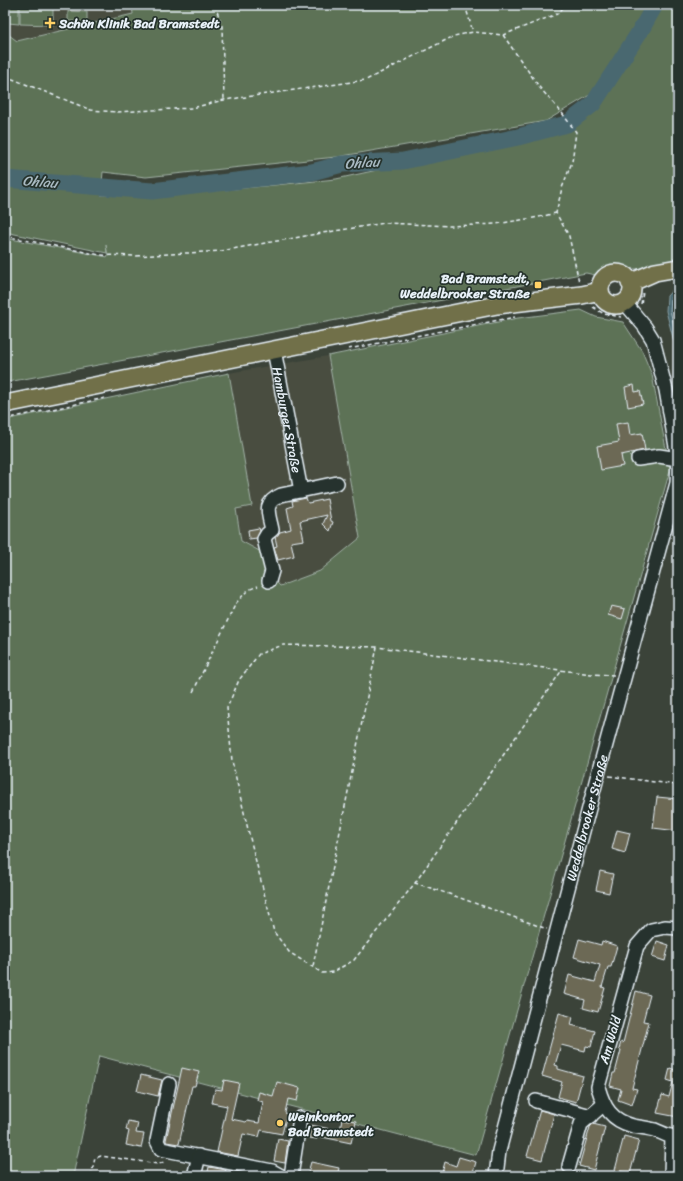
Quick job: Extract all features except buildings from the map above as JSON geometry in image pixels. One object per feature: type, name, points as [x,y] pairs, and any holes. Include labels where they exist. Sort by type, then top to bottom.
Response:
[{"type":"main road","points":[[637,286],[619,274],[609,275],[602,282],[600,291],[604,300],[608,303],[630,308],[631,292],[637,286],[655,272],[678,268]]},
{"type":"main road","points":[[5,404],[497,305],[587,301],[600,291]]},
{"type":"street","name":"Weddelbrooker Straße","points":[[496,1176],[499,1151],[556,932],[677,483],[678,459],[666,390],[653,340],[630,308]]},
{"type":"street","name":"Hamburger Straße","points":[[274,350],[301,491]]},
{"type":"street","points":[[638,459],[659,456],[678,459]]},
{"type":"street","points":[[269,581],[272,571],[264,539],[272,530],[268,511],[269,504],[273,498],[337,483]]},
{"type":"street","name":"Am Wald","points":[[671,1176],[675,1137],[619,1121],[610,1113],[604,1104],[598,1087],[637,946],[651,930],[678,928]]},
{"type":"street","points":[[169,1084],[157,1141],[161,1149],[272,1171],[281,1176]]},
{"type":"street","points":[[536,1101],[591,1116]]},
{"type":"street","points":[[569,1166],[581,1124],[604,1104]]},
{"type":"street","points":[[291,1176],[300,1118]]},
{"type":"street","points":[[194,1176],[198,1156]]},
{"type":"path","points":[[5,7],[9,5],[54,7],[56,5]]},
{"type":"path","points":[[75,5],[95,6]]},
{"type":"path","points":[[215,5],[222,26],[224,100]]},
{"type":"path","points":[[465,5],[473,32]]},
{"type":"path","points":[[5,76],[91,110],[116,112],[192,108],[224,100],[366,80],[454,36],[473,32],[503,36],[557,14],[566,5]]},
{"type":"path","points":[[503,36],[540,88],[576,132],[572,162],[562,188],[556,213],[570,236],[587,301],[604,314],[626,317],[630,308],[641,304],[637,286]]},
{"type":"path","points":[[5,236],[100,254],[136,256],[221,251],[385,223],[451,226],[496,224],[556,213]]},
{"type":"path","points":[[344,350],[513,318],[516,316]]},
{"type":"path","points":[[5,419],[105,398]]},
{"type":"path","points":[[193,692],[236,603],[248,590],[269,581]]},
{"type":"path","points":[[562,670],[415,883],[354,960],[333,972],[322,973],[288,952],[274,932],[232,761],[227,708],[239,680],[258,654],[283,645],[377,647],[562,670],[591,674],[624,676]]},
{"type":"path","points":[[312,966],[377,647]]},
{"type":"path","points":[[598,774],[678,785]]},
{"type":"path","points":[[415,883],[556,932]]},
{"type":"path","points":[[91,1176],[95,1158],[101,1156],[159,1164],[166,1161]]},
{"type":"shaded area","name":"Schön Klinik Bad Bramstedt","points":[[5,5],[132,5],[134,14],[17,42],[5,32]]},
{"type":"shaded area","points":[[328,356],[360,538],[320,571],[280,586],[268,573],[263,553],[241,541],[236,509],[251,506],[229,373]]},
{"type":"green space","points":[[132,5],[653,5],[641,26],[593,93],[546,121],[336,157],[146,177],[103,172],[101,195],[153,197],[336,179],[543,134],[598,106],[646,31],[660,5],[678,5],[678,260],[636,269],[615,267],[595,275],[586,273],[8,382],[5,361],[5,238],[108,257],[106,245],[107,253],[5,232],[5,32],[17,41],[133,14]]},
{"type":"green space","points":[[9,6],[19,6],[19,24],[8,23]]},
{"type":"green space","points":[[20,7],[53,8],[53,25],[20,24]]},
{"type":"green space","points":[[68,11],[87,12],[87,22],[68,21]]},
{"type":"green space","points":[[581,310],[596,317],[623,322],[642,351],[652,375],[670,470],[476,1155],[99,1056],[73,1176],[5,1176],[5,420],[229,373],[252,506],[236,509],[241,541],[263,553],[268,573],[280,586],[320,571],[360,538],[328,356],[518,318]]},
{"type":"water","points":[[676,286],[678,286],[678,357],[666,311],[667,296]]},
{"type":"waterway","name":"Ohlau","points":[[5,179],[152,191],[312,172],[342,164],[403,161],[518,137],[567,124],[593,104],[655,5]]},
{"type":"place","name":"Schön Klinik Bad Bramstedt","points":[[50,23]]},
{"type":"place","name":"Bad Bramstedt, Weddelbrooker Straße","points":[[538,285]]},
{"type":"place","name":"Weinkontor Bad Bramstedt","points":[[280,1123]]}]
